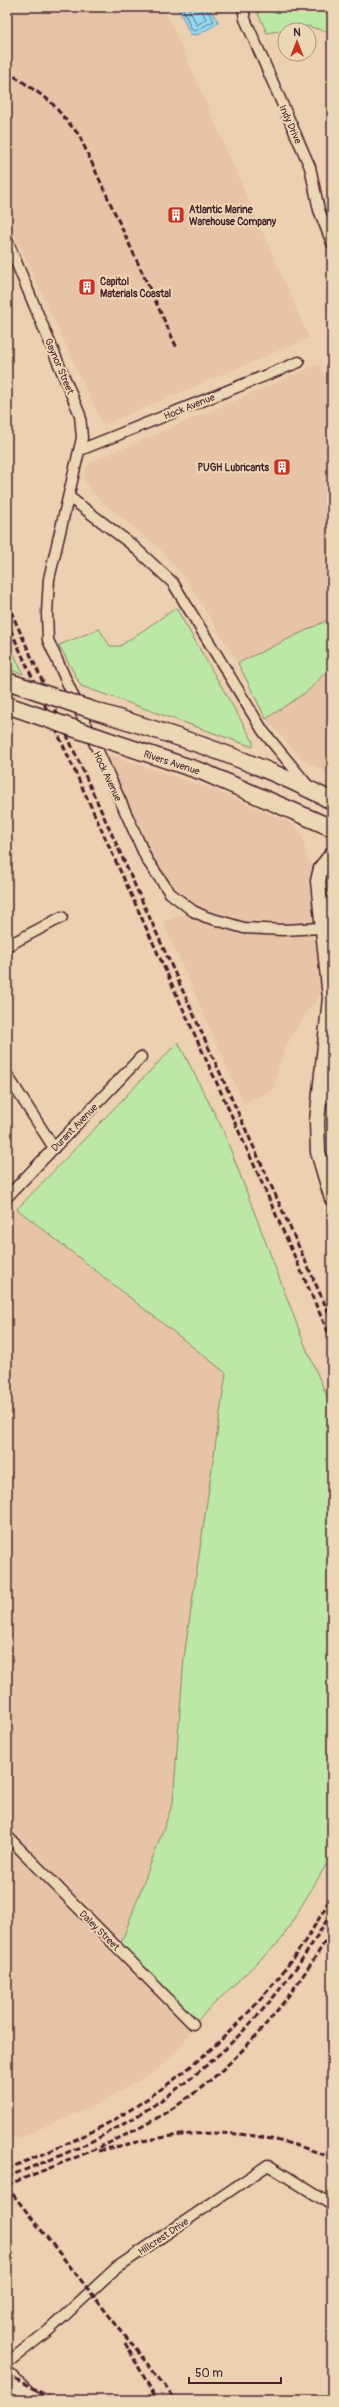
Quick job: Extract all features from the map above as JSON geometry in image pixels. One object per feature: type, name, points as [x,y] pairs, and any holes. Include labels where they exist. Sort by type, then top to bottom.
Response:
[{"type":"highway","points":[[7,2376],[32,2400]]},
{"type":"main road","points":[[7,681],[215,750],[311,790],[332,801]]},
{"type":"main road","name":"Rivers Avenue","points":[[7,706],[203,772],[332,828]]},
{"type":"street","name":"Indy Drive","points":[[243,7],[245,19],[310,167],[319,210],[332,243]]},
{"type":"street","name":"Gaynor Street","points":[[7,240],[80,415],[82,438],[69,497]]},
{"type":"street","name":"Hock Avenue","points":[[80,450],[299,362]]},
{"type":"street","name":"Hock Avenue","points":[[69,497],[50,579],[47,613],[48,640],[155,875],[180,903],[206,917],[229,925],[268,930],[321,928]]},
{"type":"street","points":[[69,497],[131,544],[173,583],[263,731],[311,790]]},
{"type":"street","points":[[332,854],[321,868],[318,881],[321,928],[330,998],[325,1098],[317,1121],[318,1152],[332,1199]]},
{"type":"street","points":[[7,946],[62,918]]},
{"type":"street","name":"Durant Avenue","points":[[7,1197],[141,1057]]},
{"type":"street","points":[[7,1076],[54,1148]]},
{"type":"street","name":"Daley Street","points":[[7,1836],[193,2024]]},
{"type":"street","name":"Hillcrest Drive","points":[[7,2363],[49,2330],[116,2268],[268,2165],[332,2205]]},
{"type":"shaded area","points":[[7,7],[164,7],[309,338],[103,425],[7,219]]},
{"type":"shaded area","points":[[319,364],[332,393],[332,618],[238,663],[186,579],[159,548],[93,494],[84,479],[85,470],[91,462]]},
{"type":"shaded area","points":[[332,665],[332,776],[301,758],[266,719],[309,690]]},
{"type":"shaded area","points":[[97,750],[216,791],[264,811],[293,824],[303,836],[306,858],[319,873],[329,984],[306,1013],[291,1037],[281,1059],[273,1090],[243,1103],[163,922],[192,911],[170,893]]},
{"type":"shaded area","points":[[332,1090],[332,1162],[326,1131]]},
{"type":"shaded area","points":[[7,1202],[226,1373],[184,1657],[173,1803],[119,1949],[193,2024],[183,2044],[158,2069],[96,2105],[18,2138],[7,2138]]},
{"type":"green space","points":[[255,7],[315,7],[332,16],[332,33],[317,29],[317,22],[277,22],[277,31],[267,33]]},
{"type":"green space","points":[[176,608],[253,741],[253,747],[81,686],[59,645],[99,629],[110,646],[120,646]]},
{"type":"green space","points":[[332,618],[332,665],[309,690],[266,719],[238,663]]},
{"type":"green space","points":[[7,639],[23,674],[7,669]]},
{"type":"green space","points":[[178,1042],[223,1130],[304,1343],[332,1408],[332,1855],[281,1940],[193,2024],[119,1949],[173,1803],[184,1657],[226,1373],[17,1209]]},
{"type":"water","points":[[178,7],[208,7],[218,21],[217,24],[197,35],[190,34]]},
{"type":"railway","points":[[7,71],[50,101],[79,135],[177,348]]},
{"type":"railway","points":[[7,603],[332,1320]]},
{"type":"railway","points":[[7,622],[250,1156],[332,1341]]},
{"type":"railway","points":[[7,2169],[72,2142],[103,2126],[133,2108],[192,2065],[220,2041],[271,1987],[314,1927],[332,1895]]},
{"type":"railway","points":[[7,2177],[91,2142],[129,2121],[182,2085],[230,2044],[273,1998],[303,1958],[332,1912]]},
{"type":"railway","points":[[7,2185],[86,2153],[125,2135],[162,2115],[188,2098],[213,2078],[258,2033],[298,1983],[332,1930]]},
{"type":"railway","points":[[98,2151],[160,2138],[188,2134],[216,2133],[271,2139],[301,2147],[332,2158]]},
{"type":"railway","points":[[7,2187],[176,2400]]},
{"type":"railway","points":[[125,2343],[157,2400]]},
{"type":"railway","points":[[7,2374],[54,2400]]},
{"type":"place","name":"Atlantic Marine Warehouse Company","points":[[176,215]]},
{"type":"place","name":"Capitol Materials Coastal","points":[[87,287]]},
{"type":"place","name":"PUGH Lubricants","points":[[282,467]]}]
